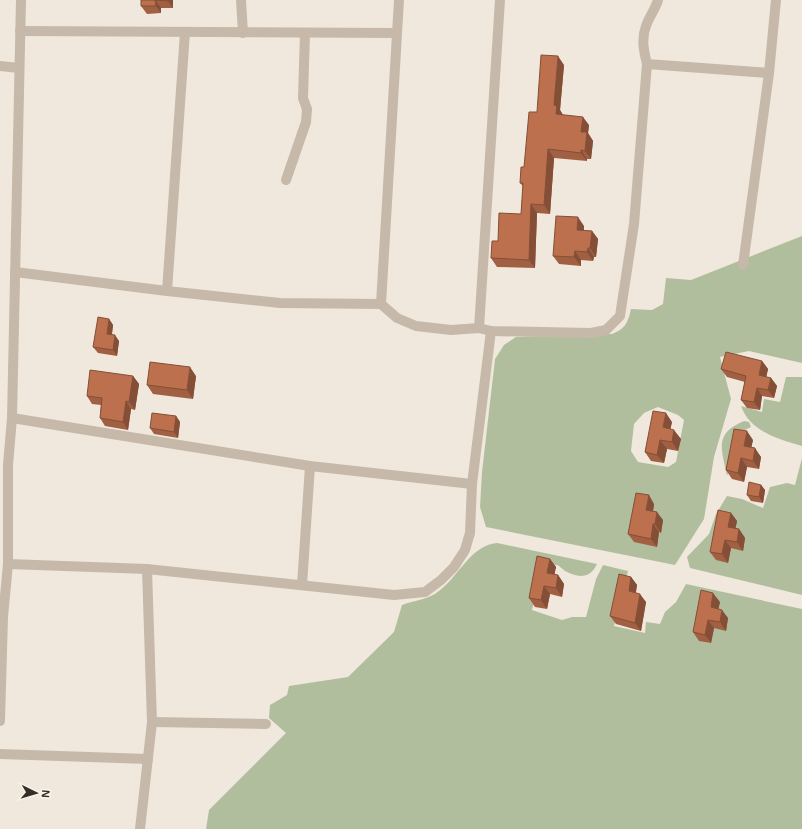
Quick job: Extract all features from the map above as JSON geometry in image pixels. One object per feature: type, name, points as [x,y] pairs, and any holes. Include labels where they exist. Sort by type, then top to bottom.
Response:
[{"type":"street","points":[[0,721],[1,619],[8,564],[4,464],[12,418],[21,0]]},
{"type":"street","points":[[242,0],[243,33]]},
{"type":"street","points":[[381,304],[399,0]]},
{"type":"street","points":[[478,328],[500,0]]},
{"type":"street","points":[[15,272],[167,291],[280,302],[381,304],[397,318],[416,326],[451,330],[478,328],[491,331],[591,333],[606,330],[620,316],[634,224],[647,64],[643,48],[645,26],[655,10],[658,0]]},
{"type":"street","points":[[743,265],[769,73],[776,0]]},
{"type":"street","points":[[20,31],[396,33]]},
{"type":"street","points":[[167,291],[185,32]]},
{"type":"street","points":[[286,180],[306,122],[307,109],[303,98],[305,33]]},
{"type":"street","points":[[647,64],[769,73]]},
{"type":"street","points":[[0,66],[19,68]]},
{"type":"street","points":[[8,564],[147,569],[394,595],[425,592],[441,580],[454,567],[465,550],[470,533],[472,484],[491,331]]},
{"type":"street","points":[[12,418],[310,466],[472,484]]},
{"type":"street","points":[[302,585],[310,466]]},
{"type":"street","points":[[140,829],[152,722],[147,569]]},
{"type":"street","points":[[152,722],[266,724]]},
{"type":"street","points":[[0,754],[148,759]]},
{"type":"green space","points":[[802,236],[802,363],[749,351],[720,357],[731,399],[714,457],[704,519],[675,565],[486,527],[480,507],[482,472],[495,359],[504,345],[516,337],[612,334],[623,328],[629,318],[631,309],[652,310],[663,304],[666,278],[691,280]],"holes":[[[658,407],[678,415],[684,420],[676,462],[668,467],[638,462],[631,451],[634,424],[644,413]]]},
{"type":"green space","points":[[786,377],[802,377],[802,446],[775,437],[758,428],[745,415],[741,406],[762,412],[764,399],[780,402]]},
{"type":"green space","points":[[744,421],[749,422],[751,427],[739,433],[727,476],[722,443],[728,431]]},
{"type":"green space","points":[[802,458],[802,595],[690,568],[687,557],[709,534],[716,514],[727,496],[742,499],[763,508],[770,487],[787,483],[795,485]]},
{"type":"green space","points":[[497,543],[597,564],[587,575],[579,576],[565,571],[557,565],[544,563],[532,610],[562,620],[572,617],[586,617],[596,579],[603,565],[628,571],[614,626],[645,633],[646,622],[660,624],[665,612],[676,602],[686,584],[802,609],[802,829],[206,829],[209,810],[286,733],[269,718],[270,705],[287,695],[289,686],[348,677],[394,632],[402,605],[435,594],[446,585],[472,555],[488,545]]},
{"type":"building","points":[[141,0],[155,0],[156,6],[141,6]]},
{"type":"building","points":[[541,55],[558,56],[554,105],[557,106],[556,114],[583,117],[581,132],[587,132],[585,151],[581,150],[581,153],[548,149],[544,205],[531,204],[529,260],[491,258],[492,241],[498,241],[499,213],[521,214],[523,183],[520,183],[521,167],[524,167],[529,112],[537,112]]},
{"type":"building","points":[[556,216],[578,217],[577,230],[592,231],[590,248],[588,248],[587,252],[575,251],[574,257],[553,256]]},
{"type":"building","points":[[98,317],[109,319],[107,334],[115,335],[113,350],[93,347]]},
{"type":"building","points":[[726,352],[762,361],[759,375],[771,378],[768,390],[757,388],[754,402],[741,400],[746,376],[721,369]]},
{"type":"building","points":[[150,362],[190,367],[187,390],[147,385]]},
{"type":"building","points":[[90,370],[133,376],[129,402],[126,401],[123,422],[100,418],[102,398],[87,396]]},
{"type":"building","points":[[653,411],[666,413],[663,427],[674,430],[672,442],[660,440],[657,455],[645,452]]},
{"type":"building","points":[[152,413],[176,416],[174,432],[150,428]]},
{"type":"building","points":[[734,429],[747,431],[744,446],[755,448],[753,461],[741,458],[738,473],[726,470]]},
{"type":"building","points":[[749,482],[761,485],[759,497],[747,495]]},
{"type":"building","points":[[636,493],[649,495],[646,510],[657,512],[655,524],[653,524],[651,539],[628,534]]},
{"type":"building","points":[[718,510],[731,513],[728,527],[739,529],[737,542],[725,540],[722,554],[710,552]]},
{"type":"building","points":[[537,556],[550,559],[547,573],[558,575],[556,588],[544,586],[541,600],[529,598]]},
{"type":"building","points":[[619,574],[631,577],[629,591],[640,594],[635,623],[610,616]]},
{"type":"building","points":[[701,590],[713,593],[711,607],[722,610],[720,622],[708,620],[705,635],[693,632]]}]
